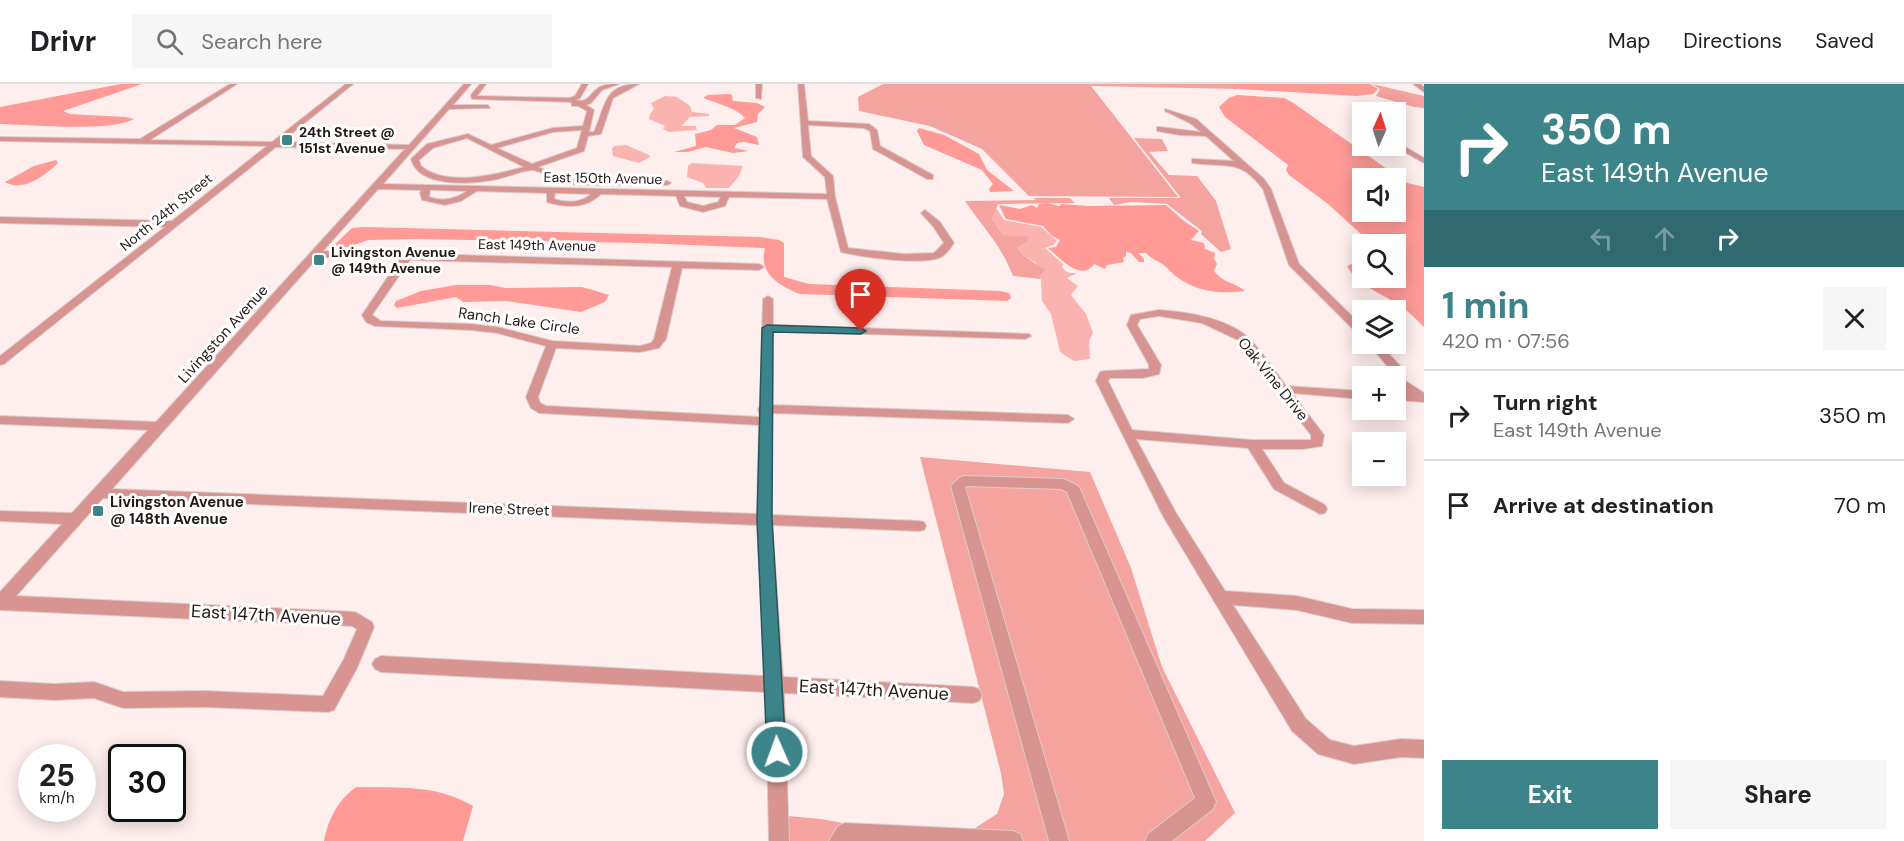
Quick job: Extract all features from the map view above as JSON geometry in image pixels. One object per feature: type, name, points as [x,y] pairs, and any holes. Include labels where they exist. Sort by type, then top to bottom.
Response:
[{"type":"street","points":[[141,142],[234,84]]},
{"type":"street","name":"North 24th Street","points":[[0,362],[350,84]]},
{"type":"street","name":"Livingston Avenue","points":[[0,603],[468,84]]},
{"type":"street","points":[[483,84],[474,98],[571,100],[591,110],[581,149],[531,167],[491,178],[444,178],[418,169],[415,159],[430,146],[468,136],[531,167],[564,181],[667,183]]},
{"type":"street","points":[[571,100],[578,97],[585,84]]},
{"type":"street","points":[[450,104],[561,107],[589,102],[600,89],[616,84]]},
{"type":"street","points":[[491,147],[554,129],[597,134],[608,96],[618,89],[636,84]]},
{"type":"street","points":[[759,84],[759,98]]},
{"type":"street","points":[[801,84],[807,157],[829,176],[831,196],[844,250],[864,255],[934,256],[944,250],[948,243],[937,224],[925,213]]},
{"type":"street","points":[[1416,84],[1424,90]]},
{"type":"street","points":[[1167,110],[1186,117],[1267,189],[1294,265],[1352,322]]},
{"type":"street","points":[[805,123],[866,126],[873,130],[876,147],[930,177]]},
{"type":"street","points":[[1160,129],[1180,133],[1207,134]]},
{"type":"street","points":[[0,139],[409,147]]},
{"type":"street","points":[[1406,149],[1424,161]]},
{"type":"street","points":[[1195,161],[1242,165]]},
{"type":"street","points":[[515,189],[531,167]]},
{"type":"street","name":"East 150th Avenue","points":[[375,186],[831,196]]},
{"type":"street","points":[[427,187],[424,193],[425,198],[440,202],[461,199],[475,188]]},
{"type":"street","points":[[551,190],[550,200],[565,205],[590,201],[598,192]]},
{"type":"street","points":[[679,193],[683,204],[703,209],[722,204],[726,195]]},
{"type":"street","points":[[0,220],[173,224]]},
{"type":"street","points":[[0,231],[18,220]]},
{"type":"street","name":"East 149th Avenue","points":[[314,254],[759,267]]},
{"type":"street","name":"Ranch Lake Circle","points":[[406,257],[367,315],[370,320],[379,324],[497,330],[552,344],[640,349],[655,346],[660,339],[678,264]]},
{"type":"street","points":[[768,299],[764,415],[764,519],[775,686],[779,841]]},
{"type":"street","name":"Oak Vine Drive","points":[[1127,434],[1252,444],[1317,443],[1318,435],[1242,338],[1232,330],[1165,313],[1142,313],[1135,317],[1132,325],[1155,365],[1155,371],[1148,374],[1115,372],[1104,375],[1102,381],[1127,434],[1170,516],[1299,725],[1325,748],[1354,754],[1401,748],[1424,749]]},
{"type":"street","points":[[767,328],[1025,336]]},
{"type":"street","points":[[552,344],[532,397],[535,405],[543,410],[649,416],[764,415],[1068,419]]},
{"type":"street","points":[[1383,354],[1395,367],[1398,382],[1423,397]]},
{"type":"street","points":[[1282,389],[1352,394]]},
{"type":"street","points":[[1406,396],[1423,397]]},
{"type":"street","points":[[0,420],[161,426]]},
{"type":"street","points":[[1252,444],[1279,486],[1320,509]]},
{"type":"street","points":[[1059,841],[958,486],[964,481],[1064,484],[1073,489],[1206,802],[1155,841]]},
{"type":"street","name":"Irene Street","points":[[99,493],[919,526]]},
{"type":"street","points":[[0,516],[76,519]]},
{"type":"street","points":[[1219,597],[1297,603],[1352,616],[1424,617]]},
{"type":"street","name":"East 147th Avenue","points":[[0,603],[355,619],[366,627],[351,663],[328,704],[204,699],[123,700],[94,690],[55,692],[0,689]]},
{"type":"street","name":"East 147th Avenue","points":[[381,664],[973,695]]},
{"type":"street","points":[[838,841],[845,833],[1013,841]]},
{"type":"shaded area","points":[[121,84],[142,84],[63,111],[70,114],[134,119],[123,123],[90,127],[0,124],[0,107]]},
{"type":"shaded area","points":[[883,84],[1233,84],[1234,87],[1240,89],[1091,86],[1178,197],[1029,196],[982,149],[930,126],[859,111],[858,97]]},
{"type":"shaded area","points":[[1233,84],[1370,84],[1378,89],[1373,94],[1356,96],[1240,89],[1233,87]]},
{"type":"shaded area","points":[[1372,84],[1424,96],[1424,108],[1376,96],[1380,89]]},
{"type":"shaded area","points":[[708,95],[732,95],[733,101],[757,103],[765,107],[758,114],[757,122],[734,128],[757,137],[759,145],[737,143],[734,148],[749,151],[733,153],[706,147],[688,152],[674,152],[696,146],[695,134],[711,130],[717,125],[735,125],[745,118],[732,109],[703,98]]},
{"type":"shaded area","points":[[1237,95],[1284,98],[1352,144],[1352,156],[1369,156],[1386,168],[1352,168],[1352,222],[1406,222],[1406,183],[1424,187],[1424,327],[1406,310],[1406,300],[1390,300],[1370,288],[1406,288],[1406,234],[1361,234],[1328,204],[1289,175],[1286,170],[1288,165],[1225,117],[1219,107],[1229,98]]},
{"type":"shaded area","points":[[665,96],[677,97],[690,106],[692,112],[709,114],[709,116],[690,117],[681,126],[696,126],[697,130],[669,132],[663,129],[665,126],[649,119],[654,109],[651,103]]},
{"type":"shaded area","points":[[919,128],[944,135],[979,154],[987,170],[1014,191],[990,192],[989,189],[993,184],[982,170],[924,145],[917,131]]},
{"type":"shaded area","points":[[1134,138],[1162,139],[1168,151],[1149,152],[1169,175],[1197,176],[1216,201],[1231,249],[1221,252],[1201,234],[1202,231],[1167,204],[1131,202],[1114,205],[1109,198],[1181,198]]},
{"type":"shaded area","points":[[626,145],[650,157],[639,163],[613,156],[612,148]]},
{"type":"shaded area","points":[[56,160],[58,163],[53,168],[33,181],[19,185],[5,182],[34,166]]},
{"type":"shaded area","points":[[692,163],[743,166],[739,176],[729,188],[706,188],[703,183],[687,177],[688,166]]},
{"type":"shaded area","points":[[1034,198],[1070,198],[1075,203],[998,204],[992,219],[1003,235],[1029,237],[1027,242],[1017,248],[1024,256],[1045,270],[1040,276],[1041,279],[1013,276],[997,245],[965,201],[1036,200]]},
{"type":"shaded area","points":[[1039,204],[1059,206],[1062,204],[1166,205],[1199,231],[1191,240],[1204,243],[1205,249],[1215,253],[1214,259],[1217,264],[1214,271],[1222,279],[1245,291],[1212,291],[1192,286],[1146,253],[1138,253],[1144,262],[1139,262],[1131,253],[1126,252],[1124,262],[1107,265],[1105,269],[1094,264],[1089,269],[1077,270],[1048,248],[1056,247],[1060,240],[1052,236],[1043,226],[1006,219],[999,205],[1020,209],[1032,205],[1037,208]]},
{"type":"shaded area","points":[[995,206],[1004,220],[1041,227],[1057,241],[1045,248],[1064,265],[1062,266],[1066,271],[1077,273],[1067,278],[1078,286],[1071,295],[1086,314],[1093,333],[1089,341],[1090,359],[1074,361],[1060,352],[1051,314],[1042,301],[1041,279],[1036,263],[1024,256],[1017,248],[1027,242],[1003,235],[992,219]]},
{"type":"shaded area","points":[[352,228],[760,237],[784,243],[784,277],[809,284],[1000,291],[1009,293],[1011,298],[1007,301],[800,294],[778,283],[767,271],[765,248],[417,239],[368,240],[343,249],[332,247]]},
{"type":"shaded area","points":[[1352,264],[1352,274],[1351,273],[1347,266]]},
{"type":"shaded area","points":[[456,285],[490,285],[506,288],[582,287],[609,295],[605,302],[581,312],[506,301],[463,302],[456,297],[397,308],[394,305],[396,301],[421,291]]},
{"type":"shaded area","points":[[920,457],[1090,472],[1131,568],[1162,667],[1235,813],[1205,841],[789,841],[788,816],[821,819],[875,829],[972,830],[997,814],[1004,794],[1001,773]]},
{"type":"shaded area","points":[[356,787],[431,791],[459,799],[473,806],[463,841],[324,841],[335,811]]},
{"type":"place","name":"24th Street @ 151st Avenue","points":[[287,140]]},
{"type":"place","name":"Livingston Avenue @ 149th Avenue","points":[[319,260]]},
{"type":"place","name":"Livingston Avenue @ 148th Avenue","points":[[98,511]]},
{"type":"route","points":[[777,752],[764,519],[767,328],[861,331]]}]
